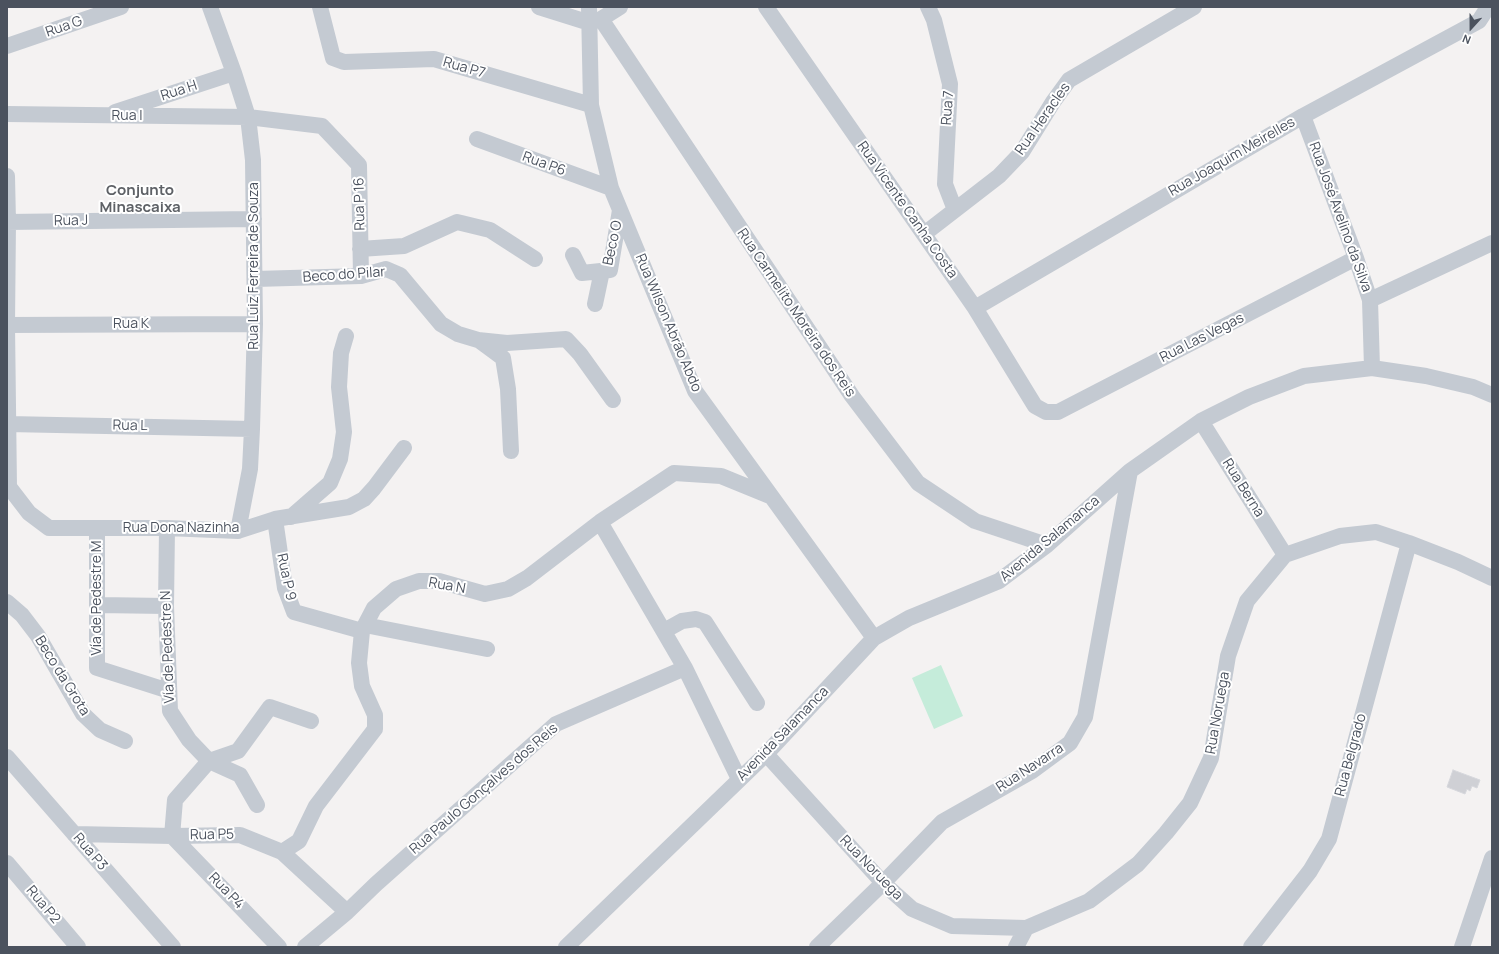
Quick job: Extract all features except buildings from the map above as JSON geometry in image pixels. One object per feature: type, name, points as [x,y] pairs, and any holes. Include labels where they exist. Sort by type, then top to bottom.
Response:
[{"type":"street","name":"Rua G","points":[[7,46],[121,7]]},
{"type":"street","name":"Rua Luiz Ferreira de Souza","points":[[210,7],[248,117],[253,160],[255,324],[252,429],[250,469],[238,531]]},
{"type":"street","name":"Rua P7","points":[[320,7],[333,58],[344,62],[434,60],[591,105]]},
{"type":"street","points":[[539,7],[595,21],[620,7]]},
{"type":"street","name":"Rua Wilson Abrão Abdo","points":[[589,7],[595,21],[591,105],[611,188],[695,391],[874,638]]},
{"type":"street","name":"Rua Vicente Canha Costa","points":[[766,7],[975,308],[1035,406],[1046,412]]},
{"type":"street","name":"Rua 7","points":[[928,7],[934,20],[950,84],[944,184],[955,210]]},
{"type":"street","name":"Rua Heracles","points":[[924,234],[999,176],[1022,152],[1053,102],[1069,80],[1194,7]]},
{"type":"street","name":"Rua Joaquim Meirelles","points":[[975,308],[1303,116],[1479,21],[1488,7]]},
{"type":"street","name":"Rua Carmelito Moreira dos Reis","points":[[595,21],[852,396],[918,483],[975,521],[1047,545]]},
{"type":"street","name":"Rua H","points":[[100,116],[234,73]]},
{"type":"street","name":"Rua I","points":[[7,114],[248,117]]},
{"type":"street","name":"Rua José Avelino da Silva","points":[[1303,116],[1356,258],[1370,300],[1372,368]]},
{"type":"street","name":"Rua P 16","points":[[248,117],[322,126],[359,165],[361,276]]},
{"type":"street","name":"Rua P6","points":[[477,139],[611,188]]},
{"type":"street","points":[[7,176],[8,484]]},
{"type":"street","name":"Beco O","points":[[572,255],[582,273],[610,270],[620,210]]},
{"type":"street","name":"Rua J","points":[[8,222],[254,219]]},
{"type":"street","points":[[360,249],[404,246],[457,222],[490,230],[535,259]]},
{"type":"street","points":[[1370,300],[1492,243]]},
{"type":"street","name":"Rua Las Vegas","points":[[1046,412],[1058,412],[1356,258]]},
{"type":"street","name":"Beco do Pilar","points":[[255,279],[361,276],[386,270],[400,275],[441,324],[458,334],[478,340],[507,343],[566,339],[580,354],[613,400]]},
{"type":"street","name":"Beco O","points":[[596,304],[602,271]]},
{"type":"street","name":"Rua K","points":[[7,325],[255,324]]},
{"type":"street","points":[[283,518],[330,483],[340,459],[344,432],[339,387],[341,353],[346,336]]},
{"type":"street","name":"Beco do Pilar","points":[[478,340],[503,358],[508,390],[511,451]]},
{"type":"street","name":"Avenida Salamanca","points":[[566,947],[766,754],[874,638],[909,618],[999,581],[1047,545],[1130,471],[1201,421],[1249,397],[1304,376],[1372,368],[1426,376],[1473,387],[1492,395]]},
{"type":"street","name":"Rua Berna","points":[[1201,421],[1285,555]]},
{"type":"street","name":"Rua L","points":[[8,424],[252,429]]},
{"type":"street","name":"Rua Dona Nazinha","points":[[8,484],[29,513],[49,528],[167,528],[238,531],[283,518],[349,507],[364,499],[404,448]]},
{"type":"street","name":"Rua Navarra","points":[[817,947],[942,822],[1032,771],[1070,743],[1085,717],[1130,471]]},
{"type":"street","name":"Rua N","points":[[282,852],[299,841],[316,806],[375,729],[375,715],[362,686],[359,663],[363,628],[374,608],[396,589],[419,581],[439,581],[485,594],[508,589],[527,578],[600,522],[674,473],[721,476],[770,496]]},
{"type":"street","name":"Rua P 9","points":[[283,518],[285,588],[294,612],[363,628],[487,649]]},
{"type":"street","points":[[600,522],[685,668],[740,779]]},
{"type":"street","name":"Vía de Pedestre M","points":[[97,528],[98,668],[169,691]]},
{"type":"street","name":"Vía de Pedestre N","points":[[167,528],[166,606],[170,711],[189,740],[209,761]]},
{"type":"street","points":[[1285,555],[1340,536],[1376,532],[1458,562],[1492,578]]},
{"type":"street","name":"Rua Belgrado","points":[[1250,947],[1310,871],[1329,839],[1409,543]]},
{"type":"street","name":"Rua Noruega","points":[[766,754],[882,883],[912,909],[952,926],[1026,928],[1089,901],[1138,864],[1166,834],[1190,803],[1211,758],[1228,656],[1247,601],[1285,555]]},
{"type":"street","name":"Beco da Grota","points":[[7,602],[22,615],[38,636],[83,714],[100,730],[125,741]]},
{"type":"street","points":[[98,605],[166,606]]},
{"type":"street","points":[[664,631],[682,621],[696,619],[705,622],[757,703]]},
{"type":"street","name":"Rua Paulo Gonçalves dos Reis","points":[[305,947],[347,912],[556,724],[685,668]]},
{"type":"street","points":[[172,836],[175,800],[209,761],[238,751],[270,707],[311,721]]},
{"type":"street","name":"Rua P3","points":[[7,756],[173,947]]},
{"type":"street","points":[[209,761],[240,775],[257,805]]},
{"type":"street","name":"Rua P5","points":[[74,834],[172,836],[240,835],[282,852],[347,912]]},
{"type":"street","name":"Rua P4","points":[[172,836],[280,947]]},
{"type":"street","points":[[1462,947],[1492,858]]},
{"type":"street","name":"Rua P2","points":[[7,863],[78,947]]},
{"type":"street","points":[[1016,947],[1026,928]]},
{"type":"green space","points":[[941,665],[963,716],[934,729],[912,678]]},
{"type":"district","name":"Conjunto Minascaixa","points":[[140,200]]}]
